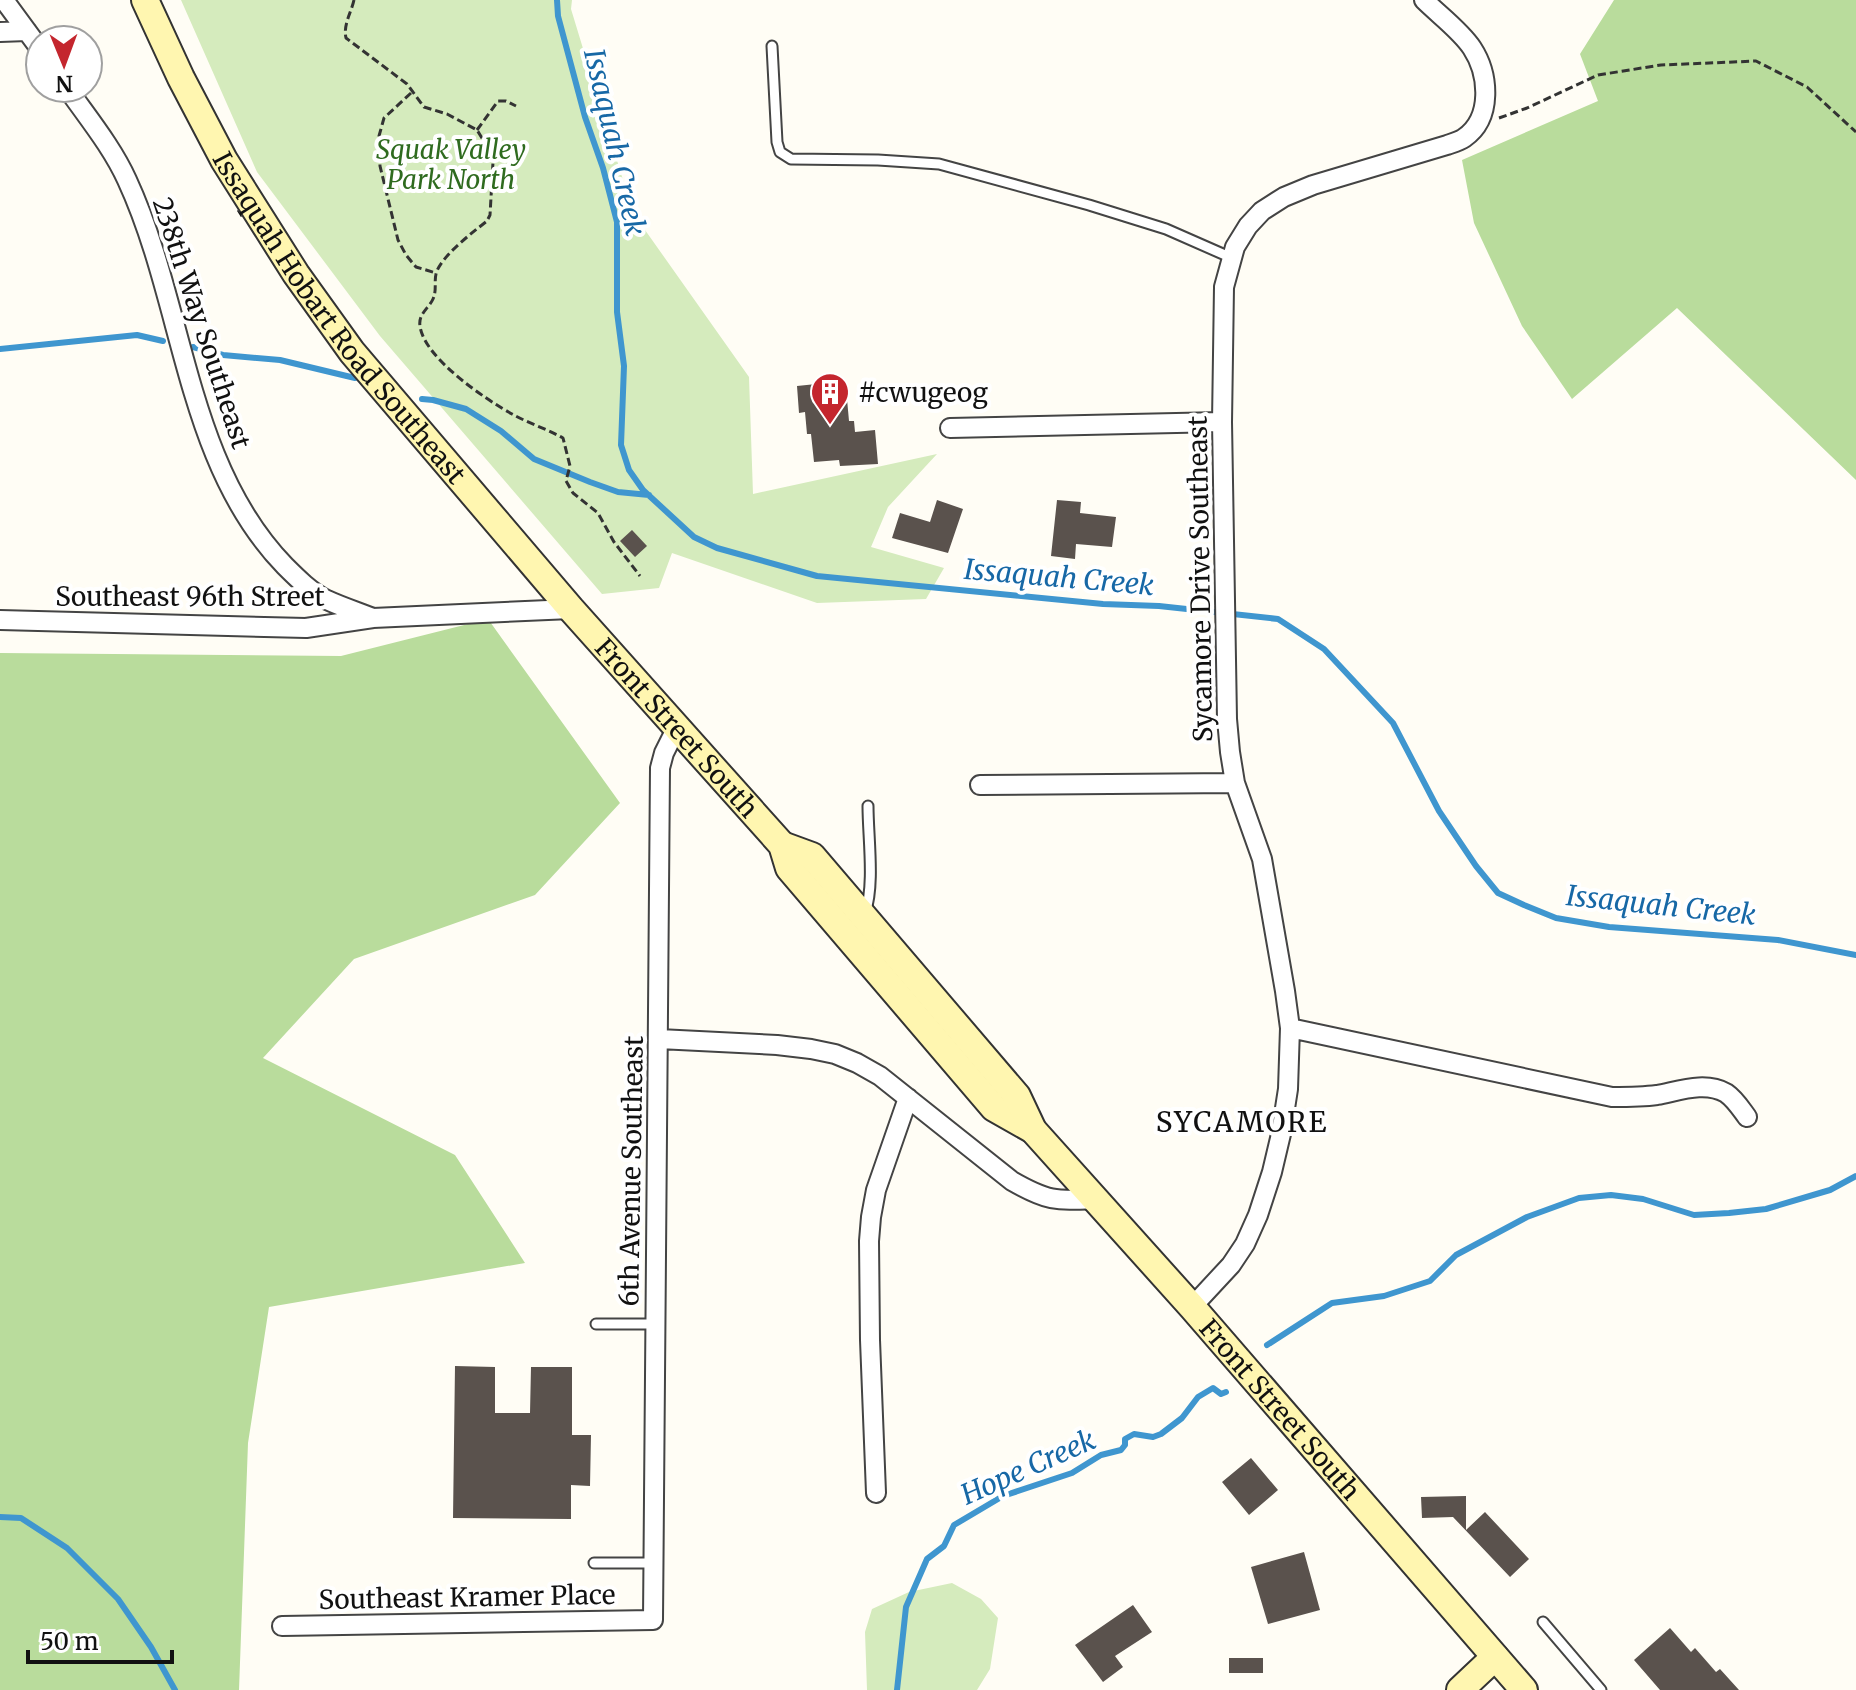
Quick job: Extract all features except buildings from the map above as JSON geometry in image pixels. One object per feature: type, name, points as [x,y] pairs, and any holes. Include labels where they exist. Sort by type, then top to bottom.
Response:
[{"type":"main road","name":"Issaquah Hobart Road Southeast","points":[[145,0],[224,160],[296,274],[352,352],[571,609]]},
{"type":"main road","name":"Front Street South","points":[[571,609],[782,845],[789,868],[1017,1096],[1033,1130],[1192,1307],[1524,1690]]},
{"type":"main road","name":"Front Street South","points":[[782,845],[812,856],[863,917],[904,984]]},
{"type":"main road","points":[[1460,1690],[1495,1657]]},
{"type":"street","points":[[4,0],[24,27]]},
{"type":"street","points":[[1424,0],[1470,45],[1480,63],[1485,80],[1485,99],[1477,126]]},
{"type":"street","points":[[0,32],[24,31]]},
{"type":"street","name":"238th Way Southeast","points":[[79,104],[108,145],[127,179],[148,233],[207,436],[246,518],[300,581],[326,600],[373,618]]},
{"type":"street","name":"Sycamore Drive Southeast","points":[[1192,1307],[1231,1265],[1258,1215],[1281,1134],[1288,1089],[1290,1028],[1262,859],[1235,783],[1227,719],[1222,422],[1224,287],[1235,247],[1248,226],[1262,211],[1284,197],[1313,185],[1447,145],[1464,138],[1477,126]]},
{"type":"street","points":[[950,428],[1222,422]]},
{"type":"street","name":"Southeast 96th Street","points":[[0,620],[306,628],[373,618],[571,609]]},
{"type":"street","name":"6th Avenue Southeast","points":[[653,1620],[660,768],[677,727]]},
{"type":"street","points":[[980,785],[1235,783]]},
{"type":"street","points":[[1290,1028],[1612,1097],[1655,1095],[1691,1087],[1710,1088],[1724,1092],[1733,1099],[1747,1117]]},
{"type":"street","points":[[659,1039],[777,1045],[835,1054],[880,1076],[1026,1190],[1055,1200],[1094,1199]]},
{"type":"street","points":[[876,1493],[869,1241],[876,1190],[908,1098]]},
{"type":"street","name":"Southeast Kramer Place","points":[[282,1626],[653,1620]]},
{"type":"lane","points":[[772,46],[777,142],[780,152],[791,159],[939,164],[1166,229],[1232,258]]},
{"type":"lane","points":[[863,917],[869,886],[868,806]]},
{"type":"lane","points":[[596,1324],[656,1324]]},
{"type":"lane","points":[[594,1563],[653,1563]]},
{"type":"lane","points":[[1543,1622],[1601,1690]]},
{"type":"path","points":[[354,0],[352,13],[344,28],[346,38],[407,84],[424,107],[447,114],[477,130],[493,162],[490,215],[453,250],[436,273],[436,290],[421,317],[420,327],[435,357],[470,386],[514,415],[563,438],[570,466],[566,481],[573,493],[598,513],[614,542],[640,576]]},
{"type":"path","points":[[1477,126],[1527,108],[1598,75],[1661,65],[1756,61],[1807,87],[1856,132]]},
{"type":"path","points":[[411,93],[384,118],[379,136],[380,166],[398,240],[416,267],[436,273]]},
{"type":"path","points":[[477,130],[498,101],[516,106]]},
{"type":"green space","name":"Squak Valley Park North","points":[[181,0],[572,0],[571,9],[633,213],[749,377],[753,494],[937,454],[888,507],[871,547],[944,568],[926,599],[817,603],[672,553],[659,588],[602,594],[380,336],[257,172]]},
{"type":"green space","points":[[1614,0],[1856,0],[1856,480],[1677,308],[1572,399],[1522,326],[1474,223],[1462,160],[1598,101],[1580,54]]},
{"type":"green space","points":[[488,619],[620,803],[535,895],[354,959],[263,1058],[455,1155],[525,1263],[269,1307],[248,1443],[239,1690],[0,1690],[0,653],[341,656]]},
{"type":"green space","points":[[952,1583],[981,1599],[998,1618],[990,1669],[977,1690],[867,1690],[865,1632],[872,1609],[909,1592]]},
{"type":"waterway","name":"Issaquah Creek","points":[[557,0],[558,16],[585,117],[617,222],[617,312],[624,366],[621,445],[629,470],[643,490],[694,537],[717,548],[817,576],[1278,619],[1324,649],[1393,723],[1439,811],[1498,893],[1556,918],[1609,927],[1778,940],[1856,955]]},
{"type":"waterway","points":[[0,349],[137,335],[163,341]]},
{"type":"waterway","points":[[193,347],[223,355],[280,360],[355,378]]},
{"type":"waterway","points":[[422,399],[466,409],[501,431],[534,459],[618,492],[649,495]]},
{"type":"waterway","name":"Hope Creek","points":[[1267,1345],[1332,1303],[1384,1296],[1430,1281],[1456,1255],[1527,1217],[1579,1198],[1611,1195],[1643,1199],[1694,1215],[1729,1213],[1766,1209],[1830,1190],[1856,1176]]},
{"type":"waterway","name":"Hope Creek","points":[[897,1690],[906,1607],[927,1559],[944,1546],[954,1525],[1003,1496],[1072,1473],[1101,1455],[1121,1450],[1125,1439],[1134,1434],[1153,1437],[1161,1434],[1182,1418],[1198,1397],[1213,1388],[1221,1394],[1226,1392]]},
{"type":"waterway","name":"Hope Creek","points":[[0,1517],[21,1518],[67,1548],[118,1599],[151,1647],[175,1690]]},
{"type":"place","name":"#cwugeog","points":[[830,426]]},
{"type":"district","name":"SYCAMORE","points":[[1242,1122]]}]
